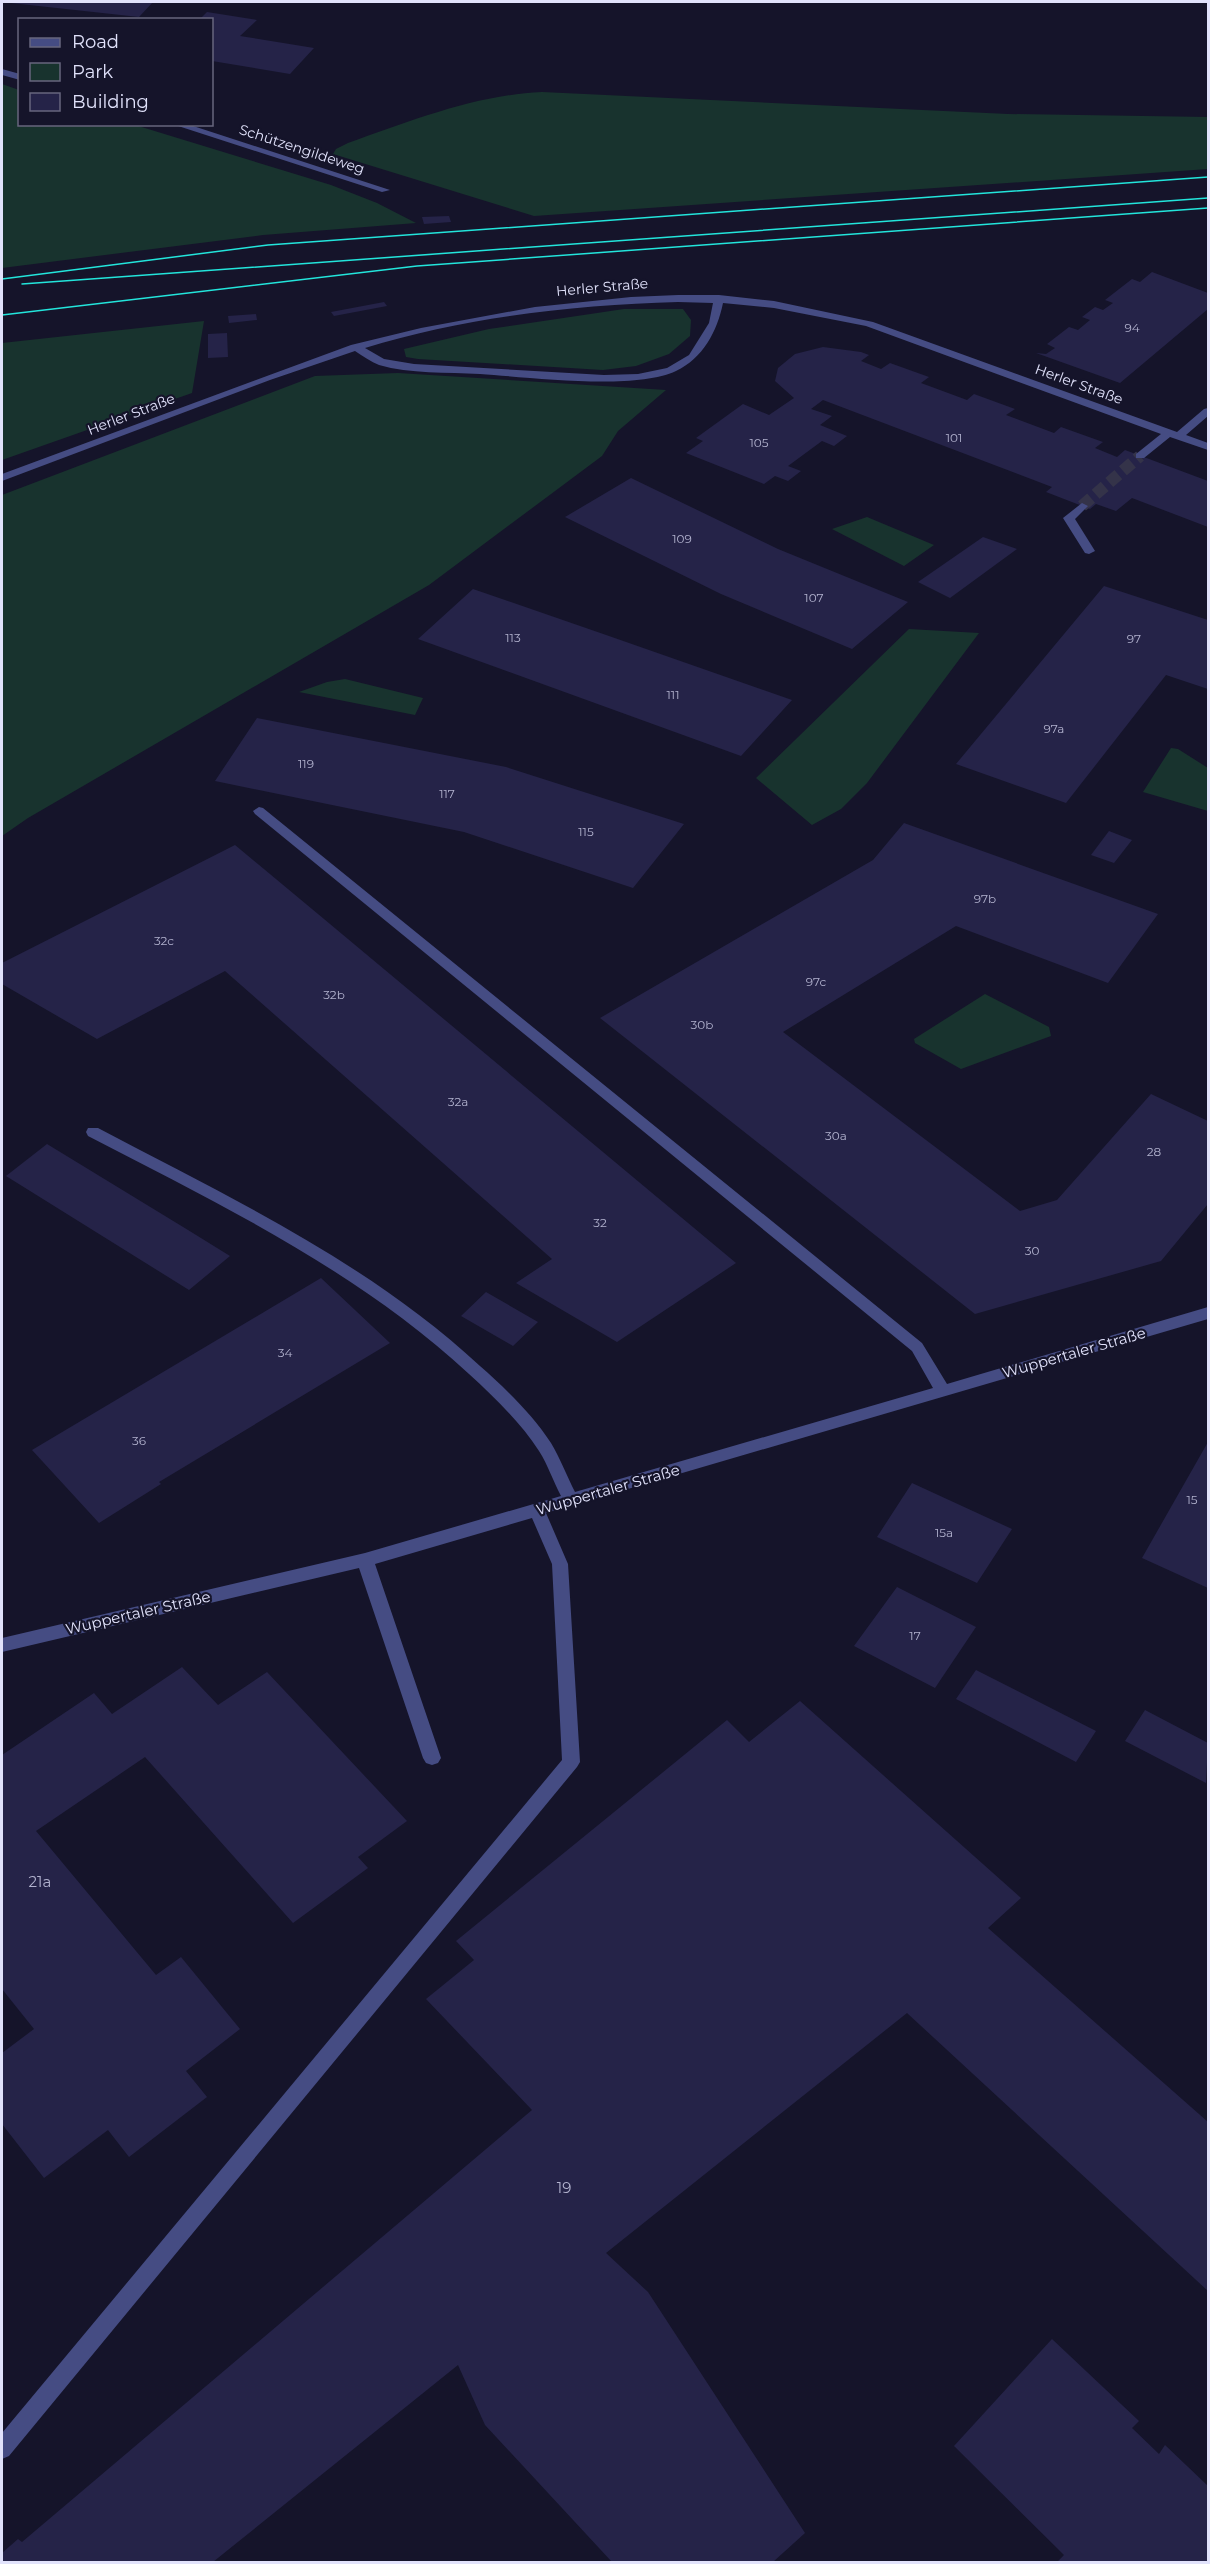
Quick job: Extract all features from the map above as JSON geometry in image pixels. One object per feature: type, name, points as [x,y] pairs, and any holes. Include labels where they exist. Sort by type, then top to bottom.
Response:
[{"type":"street","points":[[2,72],[18,76]]},
{"type":"street","name":"Schützengildeweg","points":[[182,126],[385,190]]},
{"type":"street","name":"Herler Straße","points":[[2,478],[298,366],[356,347],[406,334],[548,307],[622,298],[719,298],[780,304],[832,313],[869,324],[1209,447]]},
{"type":"street","points":[[356,347],[381,362],[414,367],[604,378],[638,377],[670,370],[693,357],[714,323],[719,298]]},
{"type":"street","points":[[1140,456],[1209,411]]},
{"type":"street","points":[[1082,506],[1069,518],[1089,550]]},
{"type":"street","points":[[259,811],[917,1347],[943,1391]]},
{"type":"street","points":[[93,1132],[306,1244],[389,1297],[458,1351],[541,1442],[571,1501]]},
{"type":"street","name":"Wuppertaler Straße","points":[[2,1645],[365,1560],[1209,1313]]},
{"type":"street","points":[[2,2449],[571,1762],[560,1564],[537,1510]]},
{"type":"street","points":[[365,1560],[432,1758]]},
{"type":"green space","points":[[2,84],[18,90],[18,126],[138,126],[331,185],[377,203],[416,223],[263,235],[2,268]]},
{"type":"green space","points":[[542,92],[1008,114],[1208,117],[1208,169],[534,216],[333,154],[336,149],[348,143],[444,110],[492,98]]},
{"type":"green space","points":[[624,309],[683,309],[691,320],[690,336],[669,354],[636,366],[603,370],[418,359],[406,357],[404,349],[489,329]]},
{"type":"green space","points":[[204,321],[192,393],[2,460],[2,343]]},
{"type":"green space","points":[[398,373],[666,390],[618,431],[602,456],[429,585],[28,818],[2,836],[2,495],[315,376]]},
{"type":"green space","points":[[867,517],[934,545],[904,566],[832,529]]},
{"type":"green space","points":[[909,629],[979,633],[867,783],[841,809],[812,825],[756,778]]},
{"type":"green space","points":[[345,679],[423,698],[415,715],[299,692],[327,682]]},
{"type":"green space","points":[[1171,748],[1178,749],[1208,768],[1208,811],[1143,792]]},
{"type":"green space","points":[[985,994],[1049,1027],[1051,1036],[961,1069],[915,1043],[914,1039]]},
{"type":"building","points":[[2,2],[153,2],[139,17]]},
{"type":"building","points":[[207,12],[257,20],[240,36],[314,48],[290,74],[213,61],[213,18],[201,18]]},
{"type":"building","points":[[449,216],[451,222],[424,224],[422,217]]},
{"type":"building","points":[[1152,272],[1208,293],[1208,309],[1120,383],[1036,353],[1046,354],[1055,348],[1047,344],[1069,327],[1078,330],[1090,320],[1082,317],[1095,307],[1103,310],[1113,303],[1105,300],[1132,279],[1140,282]]},
{"type":"building","points":[[384,302],[387,306],[334,316],[331,312]]},
{"type":"building","points":[[256,314],[257,320],[229,323],[228,316]]},
{"type":"building","points":[[227,333],[228,357],[208,358],[208,334]]},
{"type":"building","points":[[823,347],[861,352],[869,355],[861,361],[881,369],[890,363],[929,377],[921,383],[967,400],[974,394],[1015,409],[1006,415],[1054,433],[1061,427],[1103,442],[1095,448],[1117,457],[1125,450],[1208,481],[1208,527],[1132,498],[1116,511],[1096,504],[1090,509],[1046,492],[1052,487],[823,400],[811,409],[832,416],[820,425],[847,436],[834,446],[822,441],[788,466],[801,471],[788,481],[775,476],[764,484],[686,453],[703,441],[696,438],[743,404],[769,415],[794,398],[775,381],[778,368],[795,354]]},
{"type":"building","points":[[631,478],[778,549],[908,602],[852,649],[721,594],[565,517]]},
{"type":"building","points":[[983,537],[1017,549],[950,598],[918,582]]},
{"type":"building","points":[[1104,586],[1208,620],[1208,689],[1166,675],[1066,803],[956,764]]},
{"type":"building","points":[[473,589],[792,700],[741,756],[418,639]]},
{"type":"building","points":[[257,718],[506,767],[684,824],[633,888],[464,832],[215,781]]},
{"type":"building","points":[[904,823],[1158,914],[1108,983],[956,926],[783,1032],[1020,1211],[1057,1200],[1151,1094],[1208,1121],[1208,1204],[1161,1261],[975,1314],[600,1018],[873,860]]},
{"type":"building","points":[[1109,831],[1132,840],[1114,863],[1091,855]]},
{"type":"building","points":[[235,845],[736,1263],[617,1342],[516,1283],[552,1259],[225,971],[97,1039],[2,984],[2,963]]},
{"type":"building","points":[[47,1144],[230,1256],[189,1290],[6,1176]]},
{"type":"building","points":[[321,1278],[390,1343],[159,1482],[161,1484],[99,1523],[32,1450]]},
{"type":"building","points":[[486,1292],[538,1322],[513,1346],[461,1316]]},
{"type":"building","points":[[1208,1442],[1208,1588],[1142,1558]]},
{"type":"building","points":[[912,1483],[1012,1529],[977,1583],[877,1537]]},
{"type":"building","points":[[897,1587],[976,1627],[935,1688],[854,1646]]},
{"type":"building","points":[[182,1667],[218,1705],[267,1672],[407,1821],[358,1857],[368,1868],[293,1923],[145,1757],[36,1831],[156,1975],[181,1957],[240,2029],[186,2071],[207,2097],[129,2157],[108,2130],[44,2178],[2,2124],[2,2053],[34,2029],[2,1989],[2,1755],[94,1693],[112,1714]]},
{"type":"building","points":[[976,1670],[1096,1731],[1076,1762],[956,1699]]},
{"type":"building","points":[[800,1701],[1021,1898],[988,1928],[1208,2122],[1208,2291],[907,2013],[606,2253],[648,2292],[805,2533],[773,2562],[612,2562],[485,2425],[458,2365],[213,2562],[2,2562],[2,2553],[18,2539],[22,2542],[532,2110],[426,1999],[474,1960],[456,1941],[727,1720],[749,1742]]},
{"type":"building","points":[[1145,1710],[1208,1743],[1206,1783],[1125,1741]]},
{"type":"building","points":[[1052,2339],[1139,2421],[1132,2428],[1159,2454],[1165,2445],[1208,2486],[1208,2562],[1057,2562],[1064,2555],[954,2446]]},
{"type":"tunnel","points":[[1082,506],[1140,456]]},
{"type":"tram line","points":[[2,279],[268,245],[1208,177]]},
{"type":"tram line","points":[[22,284],[1208,198]]},
{"type":"tram line","points":[[2,315],[417,266],[1208,208]]}]
